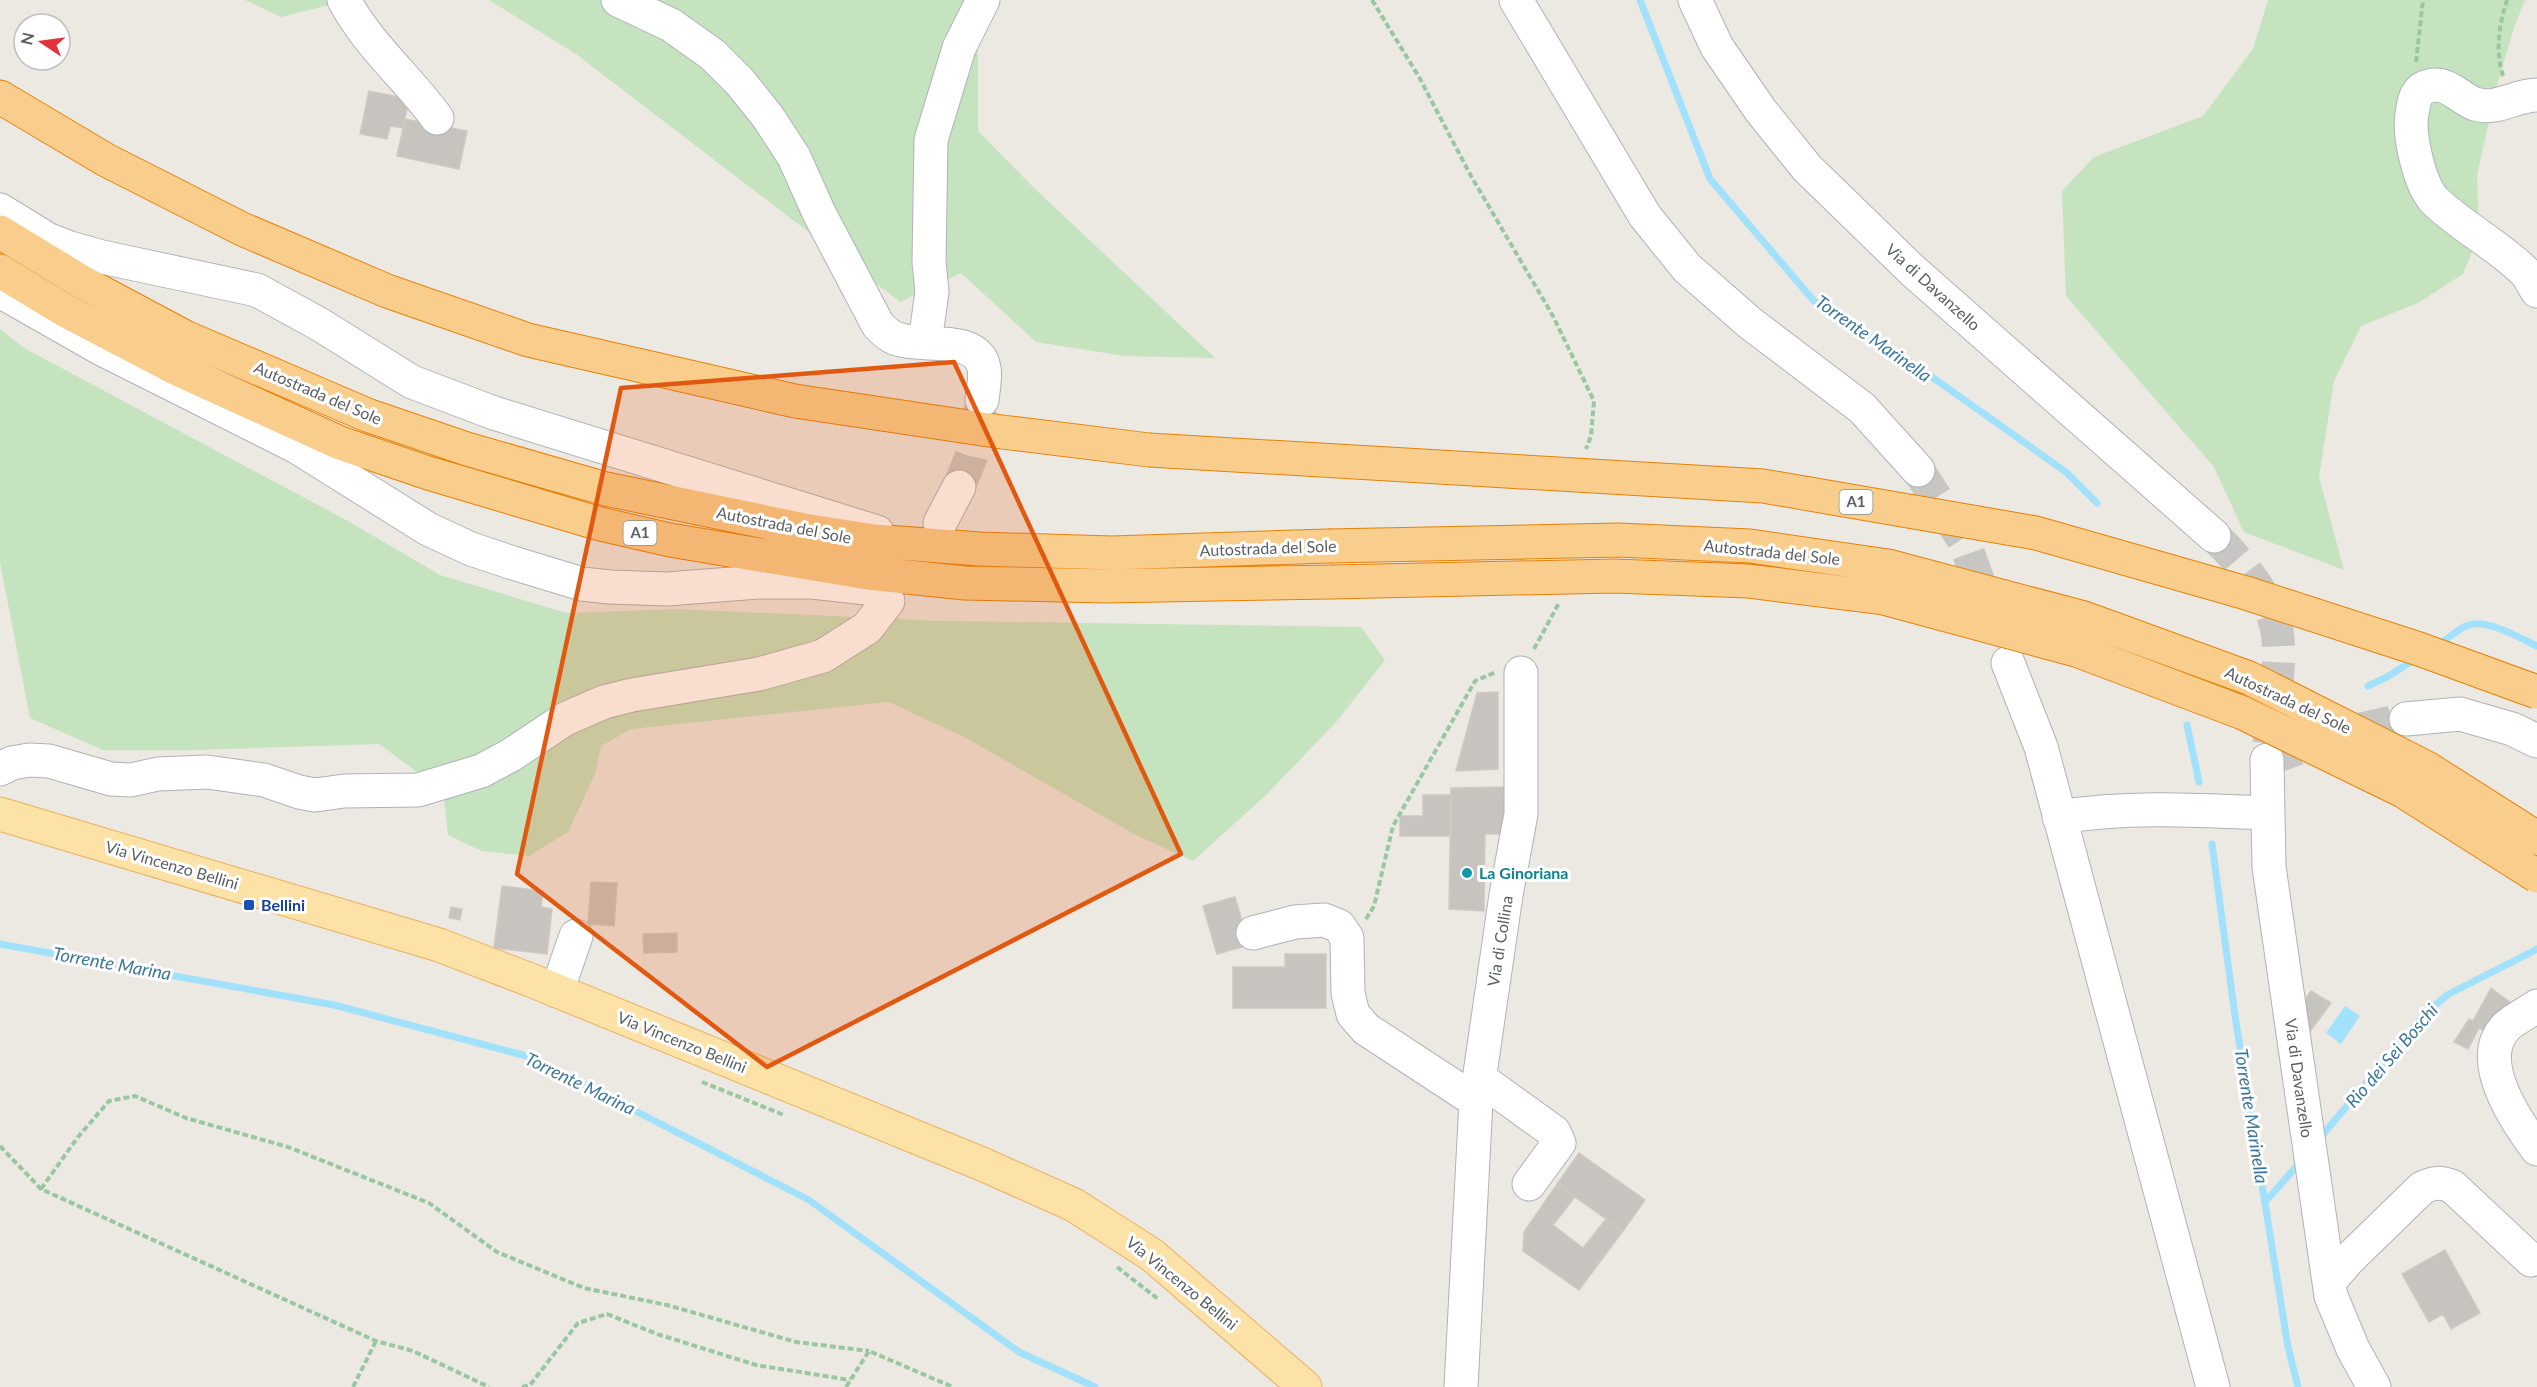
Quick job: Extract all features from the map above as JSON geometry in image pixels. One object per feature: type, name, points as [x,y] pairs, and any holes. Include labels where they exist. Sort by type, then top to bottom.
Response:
[{"type":"highway","name":"A1","points":[[0,97],[106,160],[242,229],[387,291],[528,340],[795,401],[1002,432],[1149,450],[1763,486],[2037,533],[2246,593],[2419,649],[2537,692]]},
{"type":"highway","name":"Autostrada del Sole","points":[[0,232],[82,282],[184,337],[367,415],[456,446],[606,489],[804,530],[874,541],[928,534],[980,549],[1112,553],[1618,540],[1750,546],[1888,566],[2084,618],[2249,678],[2427,768],[2537,838]]},
{"type":"highway","name":"Autostrada del Sole","points":[[0,271],[66,311],[175,368],[340,443],[600,524],[670,540],[868,573],[965,583],[1106,585],[1614,576],[1748,581],[1884,598],[2076,650],[2243,713],[2403,791],[2537,876]]},
{"type":"main road","name":"Via Vincenzo Bellini","points":[[0,814],[440,945],[982,1164],[1074,1205],[1152,1255],[1305,1387]]},
{"type":"street","points":[[344,0],[369,40],[437,118]]},
{"type":"street","points":[[618,0],[671,25],[713,56],[740,82],[768,117],[794,157],[819,213],[878,325],[889,336],[904,341],[968,348],[978,355],[984,368],[982,400]]},
{"type":"street","points":[[925,342],[932,292],[929,262],[931,140],[959,48],[983,0]]},
{"type":"street","points":[[1516,0],[1644,216],[1688,268],[1750,323],[1862,408],[1918,470]]},
{"type":"street","name":"Via di Davanzello","points":[[1695,0],[1718,47],[1761,111],[1807,168],[1912,270],[2214,536]]},
{"type":"street","points":[[2525,98],[2486,106],[2474,104],[2454,90],[2441,85],[2421,89],[2414,99],[2410,123],[2415,159],[2433,199],[2525,272],[2537,291]]},
{"type":"street","points":[[0,210],[48,239],[70,248],[257,290],[319,324],[412,382],[494,413],[928,534],[959,487]]},
{"type":"street","points":[[0,291],[118,358],[297,447],[428,529],[471,549],[582,584],[667,589],[758,582],[812,582],[1019,601],[1106,585]]},
{"type":"street","points":[[0,769],[20,761],[49,761],[111,779],[131,780],[158,774],[207,772],[264,780],[315,795],[344,790],[418,790],[481,771],[511,755],[565,719],[604,702],[632,695],[759,675],[823,656],[867,627],[888,601]]},
{"type":"street","points":[[2008,663],[2041,747],[2213,1387]]},
{"type":"street","name":"Via di Collina","points":[[1461,1387],[1477,1090],[1506,895],[1521,814],[1521,673]]},
{"type":"street","points":[[2406,719],[2460,714],[2511,729],[2537,741]]},
{"type":"street","name":"Via di Davanzello","points":[[2267,759],[2266,813],[2269,867],[2331,1296],[2353,1349],[2374,1387]]},
{"type":"street","points":[[2059,817],[2097,811],[2154,808],[2266,813]]},
{"type":"street","points":[[1253,933],[1295,922],[1324,920],[1339,926],[1347,938],[1348,993],[1353,1014],[1366,1029],[1554,1132],[1559,1143],[1529,1184]]},
{"type":"street","points":[[557,991],[576,936]]},
{"type":"street","points":[[2537,1006],[2506,1027],[2495,1047],[2495,1059],[2500,1084],[2515,1120],[2537,1149]]},
{"type":"street","points":[[2329,1282],[2349,1259],[2422,1188],[2432,1183],[2443,1183],[2453,1188],[2531,1260]]},
{"type":"path","points":[[2421,89],[2416,58],[2423,0]]},
{"type":"path","points":[[2507,0],[2500,20],[2498,45],[2500,65],[2525,98]]},
{"type":"path","points":[[691,1077],[787,1117]]},
{"type":"path","points":[[41,1189],[78,1137],[109,1101],[135,1096],[186,1118],[288,1147],[429,1203],[497,1252],[584,1288],[667,1305],[796,1341],[869,1351],[953,1387]]},
{"type":"path","points":[[0,1146],[41,1189],[376,1341],[412,1351],[489,1387]]},
{"type":"path","points":[[1115,1266],[1159,1300]]},
{"type":"path","points":[[522,1387],[531,1385],[578,1323],[607,1314],[657,1334],[756,1365],[850,1380]]},
{"type":"path","points":[[353,1387],[376,1341]]},
{"type":"path","points":[[846,1387],[869,1351]]},
{"type":"highlighted area","points":[[954,362],[1181,854],[767,1067],[517,874],[621,388]]},
{"type":"green space","points":[[245,0],[349,0],[281,17]]},
{"type":"green space","points":[[489,0],[978,0],[978,131],[1033,187],[1215,358],[1125,356],[1036,342],[961,273],[900,302],[576,54]]},
{"type":"green space","points":[[2268,0],[2525,0],[2498,82],[2477,175],[2479,235],[2463,274],[2418,303],[2361,326],[2334,381],[2319,477],[2344,570],[2244,532],[2214,467],[2066,296],[2062,191],[2094,157],[2203,116],[2253,49]]},
{"type":"green space","points":[[0,329],[24,348],[348,521],[440,575],[566,613],[678,609],[942,621],[1361,627],[1385,660],[1337,721],[1267,794],[1193,861],[1134,834],[966,738],[889,702],[631,729],[601,746],[595,774],[568,832],[529,856],[482,851],[448,835],[443,791],[379,744],[192,750],[103,750],[30,718],[0,562]]},
{"type":"water","points":[[2345,1006],[2360,1016],[2341,1044],[2326,1033]]},
{"type":"building","points":[[369,91],[409,99],[403,128],[390,126],[387,139],[360,134]]},
{"type":"building","points":[[405,119],[467,131],[459,169],[397,156]]},
{"type":"building","points":[[1498,692],[1498,769],[1456,771],[1477,693]]},
{"type":"building","name":"La Ginoriana","points":[[1505,787],[1503,834],[1485,834],[1484,911],[1449,909],[1451,788]]},
{"type":"building","points":[[1423,795],[1451,795],[1451,836],[1400,836],[1400,816],[1423,816]]},
{"type":"building","points":[[591,882],[617,883],[614,926],[588,924]]},
{"type":"building","points":[[502,886],[543,891],[541,907],[552,909],[547,954],[494,948]]},
{"type":"building","points":[[1235,897],[1249,945],[1217,954],[1203,906]]},
{"type":"building","points":[[451,907],[462,909],[460,920],[449,918]]},
{"type":"building","points":[[677,933],[677,952],[644,953],[643,934]]},
{"type":"building","points":[[1285,954],[1326,954],[1326,1008],[1233,1008],[1233,967],[1285,967]]},
{"type":"building","points":[[2491,988],[2511,1003],[2489,1033],[2479,1028],[2468,1049],[2454,1042],[2469,1019],[2473,1021]]},
{"type":"building","points":[[2311,991],[2331,1003],[2306,1037],[2294,1015]]},
{"type":"building","points":[[1579,1153],[1645,1200],[1623,1231],[1557,1184]]},
{"type":"building","points":[[1557,1184],[1575,1197],[1553,1225],[1583,1248],[1606,1219],[1623,1231],[1579,1290],[1523,1251],[1524,1232]]},
{"type":"building","points":[[2445,1250],[2480,1313],[2451,1329],[2443,1314],[2429,1322],[2402,1274]]},
{"type":"waterway","name":"Torrente Marinella","points":[[1640,0],[1710,179],[1814,301],[1922,370],[2066,472],[2097,503]]},
{"type":"waterway","points":[[2439,644],[2466,626],[2483,624],[2537,646]]},
{"type":"waterway","points":[[2368,686],[2417,658]]},
{"type":"waterway","name":"Torrente Marinella","points":[[2187,725],[2199,782]]},
{"type":"waterway","name":"Torrente Marinella","points":[[2212,844],[2235,1016],[2288,1347],[2298,1387]]},
{"type":"waterway","name":"Torrente Marina","points":[[0,944],[334,1005],[530,1057],[809,1200],[1019,1352],[1095,1387]]},
{"type":"waterway","name":"Rio dei Sei Boschi","points":[[2319,1139],[2423,1016],[2447,995],[2537,949]]},
{"type":"waterway","name":"Rio dei Sei Boschi","points":[[2265,1202],[2296,1167]]},
{"type":"tunnel","points":[[959,487],[971,457],[982,400]]},
{"type":"tunnel","points":[[1918,470],[1964,541],[1990,613]]},
{"type":"tunnel","points":[[2214,536],[2233,555],[2261,592],[2277,631],[2278,677],[2267,760],[2335,735],[2406,719]]},
{"type":"place","name":"La Ginoriana","points":[[1467,873]]},
{"type":"place","name":"Bellini","points":[[249,905]]}]
